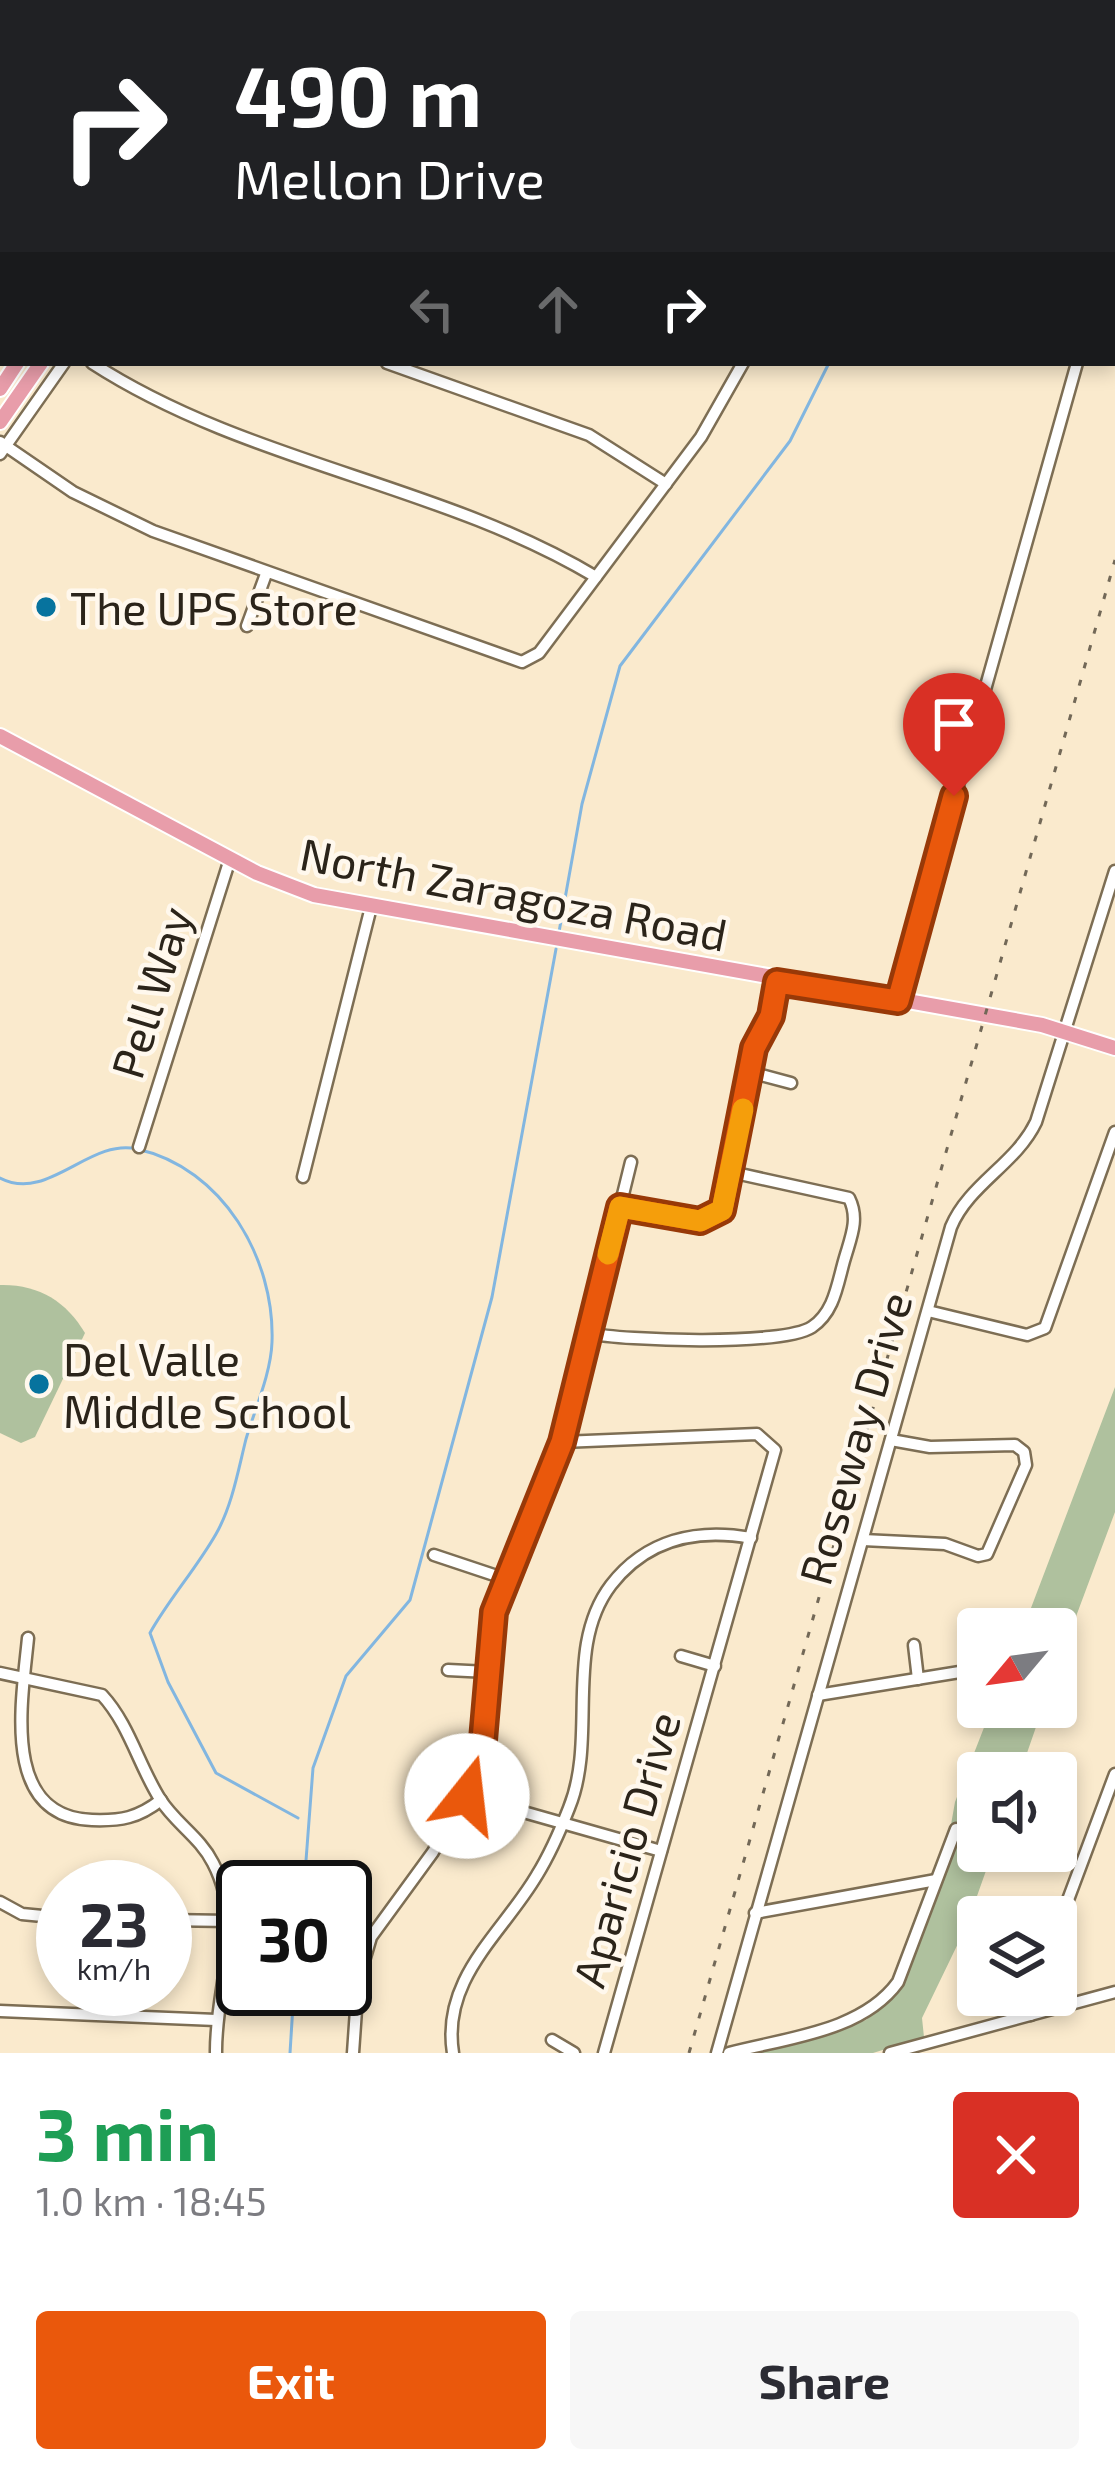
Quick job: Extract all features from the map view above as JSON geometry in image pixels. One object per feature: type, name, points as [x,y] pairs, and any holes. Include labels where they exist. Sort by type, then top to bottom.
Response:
[{"type":"main road","points":[[0,422],[39,366]]},
{"type":"main road","name":"North Zaragoza Road","points":[[0,736],[230,859],[298,890],[1067,1032],[1115,1048]]},
{"type":"street","points":[[62,366],[2,447],[134,523],[522,662],[539,653],[666,484],[741,367]]},
{"type":"street","points":[[97,366],[201,423],[523,537],[596,578]]},
{"type":"street","points":[[395,366],[589,435],[666,484]]},
{"type":"street","points":[[898,1001],[1077,366]]},
{"type":"street","points":[[247,626],[266,574]]},
{"type":"street","name":"Pell Way","points":[[139,1147],[230,859]]},
{"type":"street","name":"Roseway Drive","points":[[721,2053],[755,1913],[955,1218],[1031,1132],[1067,1032],[1115,871]]},
{"type":"street","points":[[303,1177],[371,907]]},
{"type":"street","points":[[620,1207],[711,1219],[724,1203],[749,1072],[777,982]]},
{"type":"street","points":[[749,1072],[791,1083]]},
{"type":"street","points":[[928,1312],[1027,1335],[1045,1328],[1115,1132]]},
{"type":"street","points":[[353,2053],[358,1981],[370,1936],[434,1852],[467,1796],[483,1740],[503,1578],[562,1442],[631,1162]]},
{"type":"street","points":[[588,1333],[633,1341],[764,1336],[801,1332],[823,1318],[833,1303],[854,1225],[849,1198],[731,1172]]},
{"type":"street","name":"Aparicio Drive","points":[[562,1442],[763,1435],[774,1456],[604,2053]]},
{"type":"street","points":[[862,1540],[945,1544],[978,1556],[987,1554],[1026,1465],[1024,1452],[1015,1445],[930,1447],[891,1440]]},
{"type":"street","points":[[453,2053],[453,2015],[467,1973],[537,1876],[562,1823],[584,1753],[590,1629],[608,1588],[637,1558],[672,1541],[721,1532],[751,1538]]},
{"type":"street","points":[[434,1555],[503,1578]]},
{"type":"street","points":[[28,1638],[19,1729],[29,1779],[41,1801],[66,1816],[115,1821],[135,1817],[160,1800]]},
{"type":"street","points":[[914,1645],[918,1679]]},
{"type":"street","name":"Aparicio Drive","points":[[681,1655],[715,1666]]},
{"type":"street","points":[[448,1670],[488,1672]]},
{"type":"street","points":[[818,1695],[957,1672]]},
{"type":"street","points":[[0,1673],[102,1695],[160,1800],[213,1863],[216,1873]]},
{"type":"street","points":[[1069,1896],[1115,1774]]},
{"type":"street","points":[[467,1796],[662,1851]]},
{"type":"street","points":[[721,2053],[874,2008],[898,1982],[956,1829]]},
{"type":"street","points":[[755,1913],[936,1880]]},
{"type":"street","points":[[0,1902],[36,1915]]},
{"type":"street","points":[[1077,2002],[1115,1992]]},
{"type":"street","points":[[0,2011],[216,2020]]},
{"type":"street","points":[[216,2053],[217,2016]]},
{"type":"street","points":[[890,2053],[1027,2016]]},
{"type":"street","points":[[552,2040],[574,2053]]},
{"type":"green space","points":[[0,1285],[50,1297],[85,1333],[35,1437],[21,1443],[0,1433]]},
{"type":"green space","points":[[1115,1387],[1115,1512],[1077,1614],[1077,1608],[1031,1608]]},
{"type":"green space","points":[[984,1728],[1036,1728],[1027,1752],[974,1752]]},
{"type":"green space","points":[[957,1797],[957,1872],[986,1872],[977,1896],[957,1896],[957,1946],[922,2018],[924,2037],[873,2053],[753,2053],[866,2020],[899,1990],[941,1881]]},
{"type":"waterway","points":[[559,932],[582,804],[620,666],[790,441],[828,366]]},
{"type":"waterway","points":[[306,1860],[313,1768],[346,1676],[410,1600],[492,1297],[556,949]]},
{"type":"waterway","points":[[0,1178],[35,1182],[102,1152],[137,1149],[168,1159],[195,1176],[238,1222],[253,1249],[271,1311],[266,1378],[222,1523],[150,1633],[168,1682],[216,1773],[298,1818]]},
{"type":"waterway","points":[[290,2053],[292,2016]]},
{"type":"railway","points":[[689,2053],[1115,560]]},
{"type":"slow traffic","points":[[608,1254],[620,1207],[700,1221],[722,1210],[743,1109]]},
{"type":"place","name":"The UPS Store","points":[[46,607]]},
{"type":"place","name":"Del Valle Middle School","points":[[39,1384]]},
{"type":"route","points":[[467,1796],[486,1721],[494,1612],[503,1578],[544,1495],[562,1442],[620,1207],[700,1221],[722,1210],[754,1048],[771,1016],[777,982],[898,1001],[954,796]]}]
